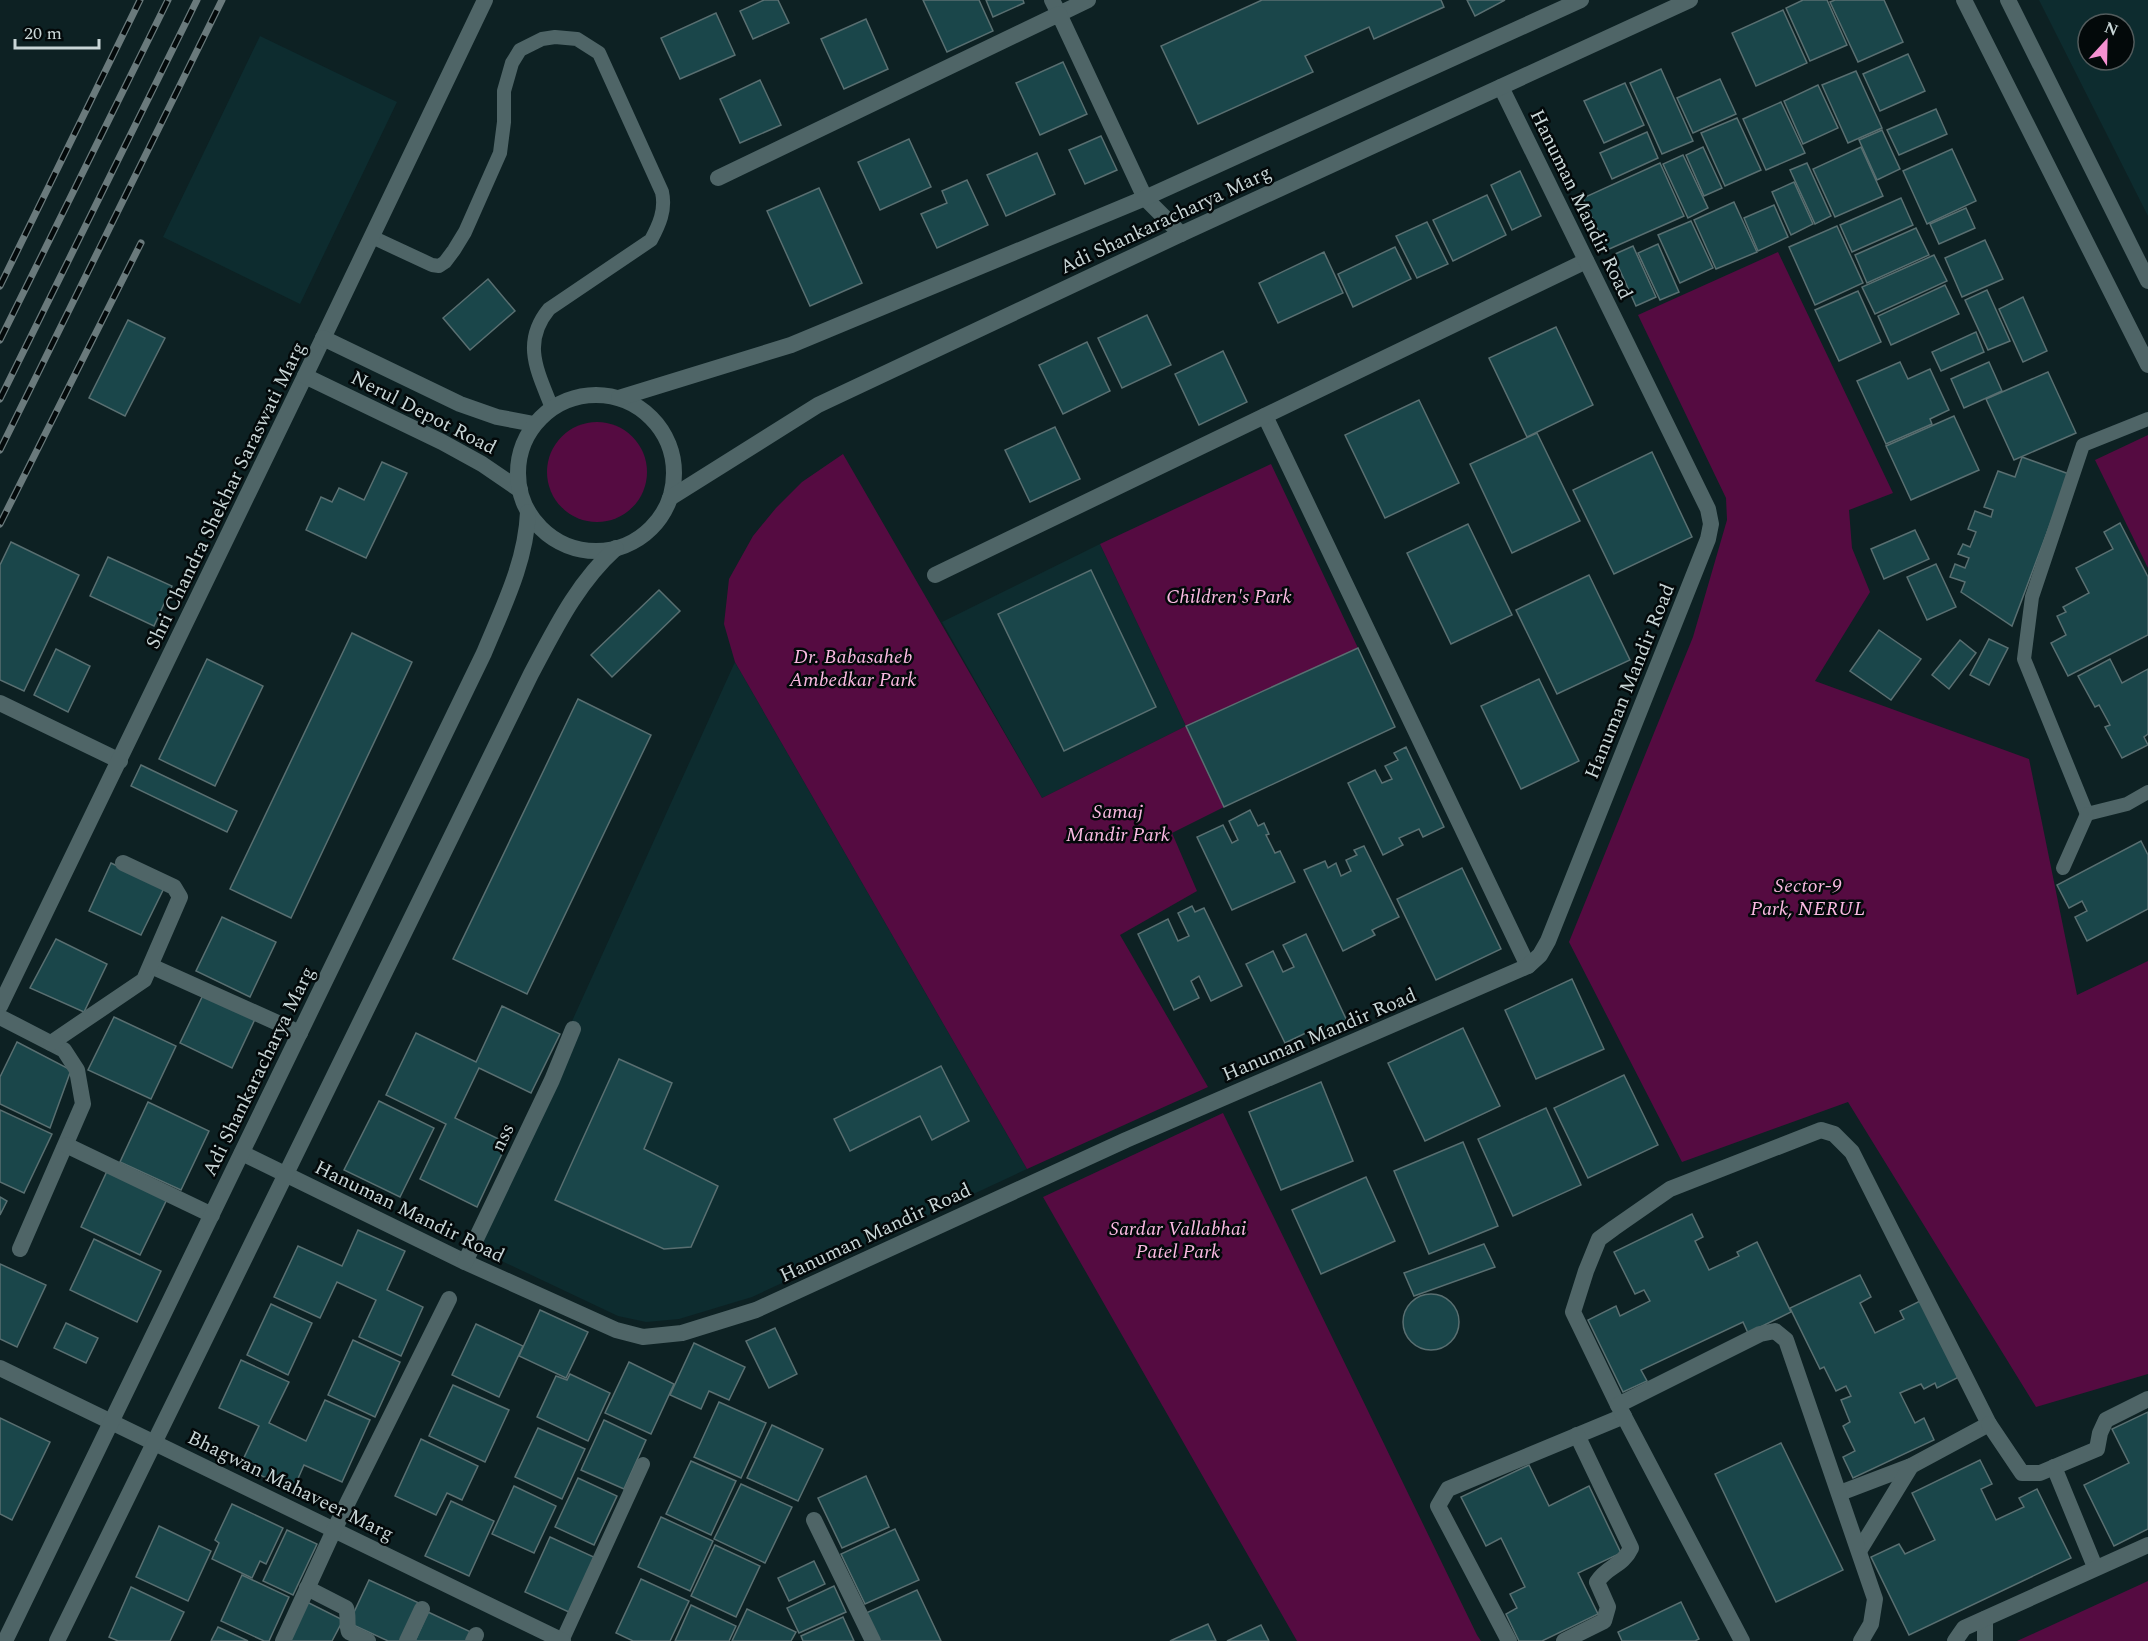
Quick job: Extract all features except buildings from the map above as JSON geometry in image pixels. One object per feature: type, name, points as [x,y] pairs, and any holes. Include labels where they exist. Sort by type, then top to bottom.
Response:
[{"type":"street","name":"Shri Chandra Shekhar Saraswati Marg","points":[[0,1006],[485,0]]},
{"type":"street","points":[[718,178],[1055,7],[1088,0]]},
{"type":"street","name":"Adi Shankaracharya Marg","points":[[619,398],[791,345],[1145,198],[1581,0]]},
{"type":"street","name":"Adi Shankaracharya Marg","points":[[670,498],[818,405],[1181,234],[1690,0]]},
{"type":"street","points":[[1964,0],[2148,365]]},
{"type":"street","points":[[2008,0],[2148,281]]},
{"type":"street","points":[[1055,7],[1145,198],[1181,234]]},
{"type":"street","name":"Hanuman Mandir Road","points":[[242,1153],[465,1262],[616,1330],[643,1337],[682,1334],[756,1310],[1126,1140],[1528,966],[1539,955],[1548,940],[1708,539],[1711,524],[1708,509],[1501,87]]},
{"type":"street","points":[[935,575],[1586,261]]},
{"type":"street","name":"Nerul Depot Road","points":[[323,338],[460,404],[496,417],[534,424]]},
{"type":"street","name":"Nerul Depot Road","points":[[305,376],[442,442],[482,464],[520,490]]},
{"type":"street","points":[[596,395],[619,398],[640,408],[658,425],[670,448],[675,472],[670,498],[658,520],[640,538],[616,548],[591,550],[565,544],[543,530],[528,512],[520,490],[518,467],[523,445],[534,424],[552,408],[572,398],[596,395]]},
{"type":"street","points":[[1265,416],[1528,966]]},
{"type":"street","name":"Adi Shankaracharya Marg","points":[[5,1641],[484,652],[522,555],[527,533],[528,512]]},
{"type":"street","points":[[57,1641],[555,627],[582,584],[599,563],[616,548]]},
{"type":"street","points":[[0,703],[120,761]]},
{"type":"street","points":[[51,1043],[144,980],[180,897],[174,887],[123,863]]},
{"type":"street","points":[[150,966],[300,1033]]},
{"type":"street","points":[[0,1017],[64,1050],[77,1070],[83,1104],[20,1249]]},
{"type":"street","name":"nss","points":[[465,1262],[552,1080],[573,1029]]},
{"type":"street","points":[[1742,1641],[1621,1411],[1573,1312],[1599,1239],[1670,1189],[1821,1130],[1834,1134],[1852,1152],[1989,1424],[2022,1473],[2040,1473],[2097,1449],[2100,1433],[2106,1420],[2148,1399]]},
{"type":"street","points":[[66,1145],[212,1215]]},
{"type":"street","points":[[283,1641],[334,1530],[449,1299]]},
{"type":"street","points":[[1509,1641],[1438,1506],[1448,1489],[1577,1435],[1760,1334],[1776,1331],[1786,1340],[1875,1599],[1871,1624],[1861,1641]]},
{"type":"street","name":"Bhagwan Mahaveer Marg","points":[[0,1368],[563,1641]]},
{"type":"street","points":[[1840,1493],[1911,1466],[1989,1424]]},
{"type":"street","points":[[1564,1641],[1604,1621],[1608,1607],[1597,1582],[1603,1573],[1625,1560],[1631,1548],[1577,1435]]},
{"type":"street","points":[[1859,1551],[1911,1466]]},
{"type":"street","points":[[2054,1467],[2096,1567]]},
{"type":"street","points":[[814,1520],[873,1641]]},
{"type":"street","points":[[1955,1641],[1964,1628],[2148,1545]]},
{"type":"street","points":[[307,1588],[346,1608],[348,1613],[346,1625],[349,1632],[368,1641]]},
{"type":"street","points":[[407,1641],[422,1610]]},
{"type":"street","points":[[1985,1619],[1985,1641]]},
{"type":"lane","points":[[372,237],[432,265],[439,266],[445,262],[465,232],[500,153],[504,130],[504,91],[510,70],[520,50],[542,39],[555,37],[577,39],[599,53],[662,192],[664,204],[651,240],[549,309],[539,321],[533,354],[552,408]]},
{"type":"lane","points":[[2063,868],[2087,814],[2024,659],[2032,597],[2083,445],[2148,419]]},
{"type":"lane","points":[[2087,814],[2127,804],[2148,792]]},
{"type":"lane","points":[[563,1641],[643,1464]]},
{"type":"shaded area","points":[[2039,0],[2148,0],[2148,216]]},
{"type":"shaded area","points":[[260,36],[397,102],[300,304],[163,237]]},
{"type":"shaded area","points":[[1100,544],[1186,726],[1042,798],[942,622]]},
{"type":"shaded area","points":[[735,662],[1027,1169],[752,1297],[679,1319],[646,1322],[618,1316],[470,1246]]},
{"type":"green space","name":"Sector-9 Park, NERUL","points":[[1778,252],[1893,493],[1849,510],[1852,548],[1870,592],[1815,681],[2029,759],[2077,995],[2148,961],[2148,1374],[2036,1407],[1848,1102],[1682,1162],[1569,942],[1693,637],[1727,520],[1726,498],[1638,315]]},
{"type":"green space","points":[[597,422],[616,426],[632,437],[643,453],[647,472],[643,491],[632,507],[616,518],[597,522],[578,518],[562,507],[551,491],[547,472],[551,453],[562,437],[578,426]]},
{"type":"green space","points":[[2148,435],[2148,568],[2095,460]]},
{"type":"green space","name":"Dr. Babasaheb Ambedkar Park","points":[[843,454],[1042,798],[1186,726],[1100,544],[1271,464],[1358,648],[1224,807],[1172,833],[1197,891],[1120,935],[1208,1087],[1027,1169],[735,662],[724,624],[729,579],[753,536],[802,482]]},
{"type":"green space","name":"Sardar Vallabhai Patel Park","points":[[1223,1113],[1481,1641],[1297,1641],[1043,1197]]},
{"type":"green space","points":[[2148,1581],[2148,1641],[2017,1641]]},
{"type":"railway","points":[[0,286],[140,0]]},
{"type":"railway","points":[[0,340],[168,0]]},
{"type":"railway","points":[[0,399],[197,0]]},
{"type":"railway","points":[[0,450],[222,0]]},
{"type":"railway","points":[[0,524],[141,243]]},
{"type":"park label","name":"Children's Park","points":[[1229,596]]},
{"type":"park label","name":"Samaj Mandir Park","points":[[1118,822]]}]
